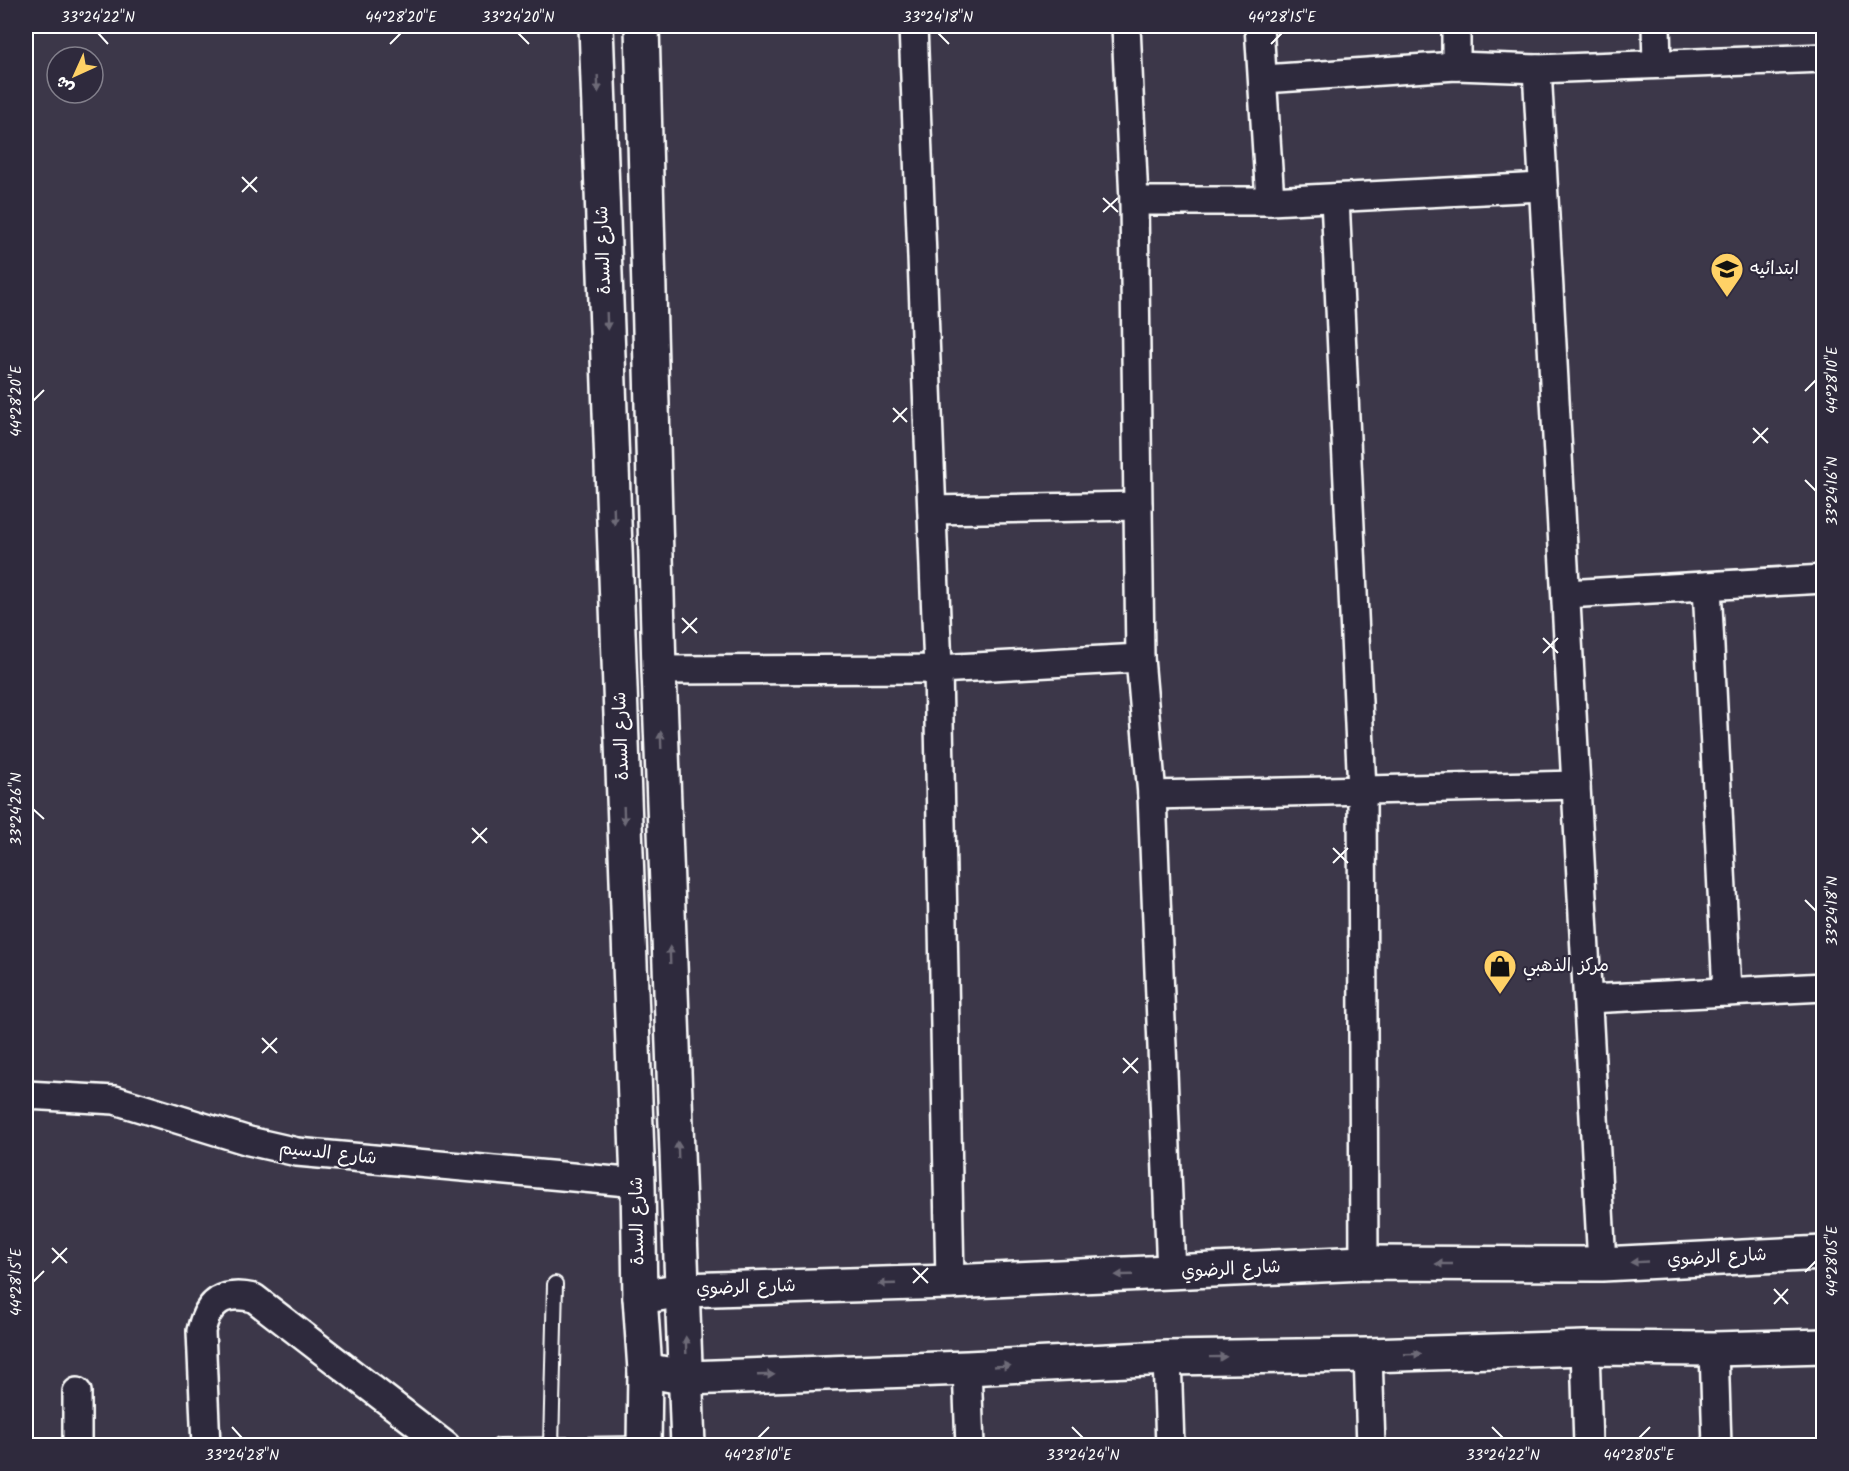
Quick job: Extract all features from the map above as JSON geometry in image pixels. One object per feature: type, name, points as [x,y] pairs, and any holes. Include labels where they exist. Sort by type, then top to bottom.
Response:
[{"type":"main road","name":"شارع السدة","points":[[596,26],[638,1183],[640,1297],[645,1370],[644,1445]]},
{"type":"main road","points":[[642,26],[658,670],[688,1446]]},
{"type":"main road","name":"شارع الرضوي","points":[[640,1297],[683,1290],[950,1282],[1364,1263],[1602,1264],[1824,1253]]},
{"type":"main road","points":[[645,1370],[687,1378],[1167,1358],[1368,1355],[1585,1348],[1714,1349],[1824,1346]]},
{"type":"street","points":[[913,26],[938,669],[950,1282]]},
{"type":"street","points":[[1126,26],[1134,201],[1140,658],[1152,795],[1171,1273]]},
{"type":"street","points":[[1260,26],[1270,201]]},
{"type":"street","points":[[1456,26],[1456,66]]},
{"type":"street","points":[[1656,26],[1657,64]]},
{"type":"street","points":[[1263,79],[1456,66],[1537,69],[1824,58]]},
{"type":"street","points":[[1537,69],[1602,1264]]},
{"type":"street","points":[[1134,201],[1270,201],[1543,188]]},
{"type":"street","points":[[1335,198],[1362,790],[1364,1263]]},
{"type":"street","points":[[932,510],[1138,506]]},
{"type":"street","points":[[1566,594],[1824,579]]},
{"type":"street","points":[[1707,586],[1727,992]]},
{"type":"street","points":[[658,670],[938,669],[1140,658]]},
{"type":"street","points":[[1152,795],[1576,785]]},
{"type":"street","points":[[1588,999],[1824,987]]},
{"type":"street","name":"شارع الدسيم","points":[[26,1095],[115,1100],[249,1141],[297,1152],[638,1183]]},
{"type":"street","points":[[206,1446],[201,1331],[204,1317],[213,1305],[225,1297],[239,1295],[254,1298],[446,1446]]},
{"type":"street","points":[[1585,1348],[1588,1446]]},
{"type":"street","points":[[1714,1349],[1717,1446]]},
{"type":"street","points":[[1368,1355],[1371,1446]]},
{"type":"street","points":[[1167,1358],[1170,1446]]},
{"type":"street","points":[[967,1368],[970,1446]]},
{"type":"street","points":[[77,1392],[77,1446]]},
{"type":"lane","points":[[550,1445],[555,1284]]},
{"type":"lane","points":[[499,1446],[644,1445]]},
{"type":"place","name":"ابتدائيه","points":[[1727,298]]},
{"type":"place","name":"مركز الذهبي","points":[[1500,995]]}]
